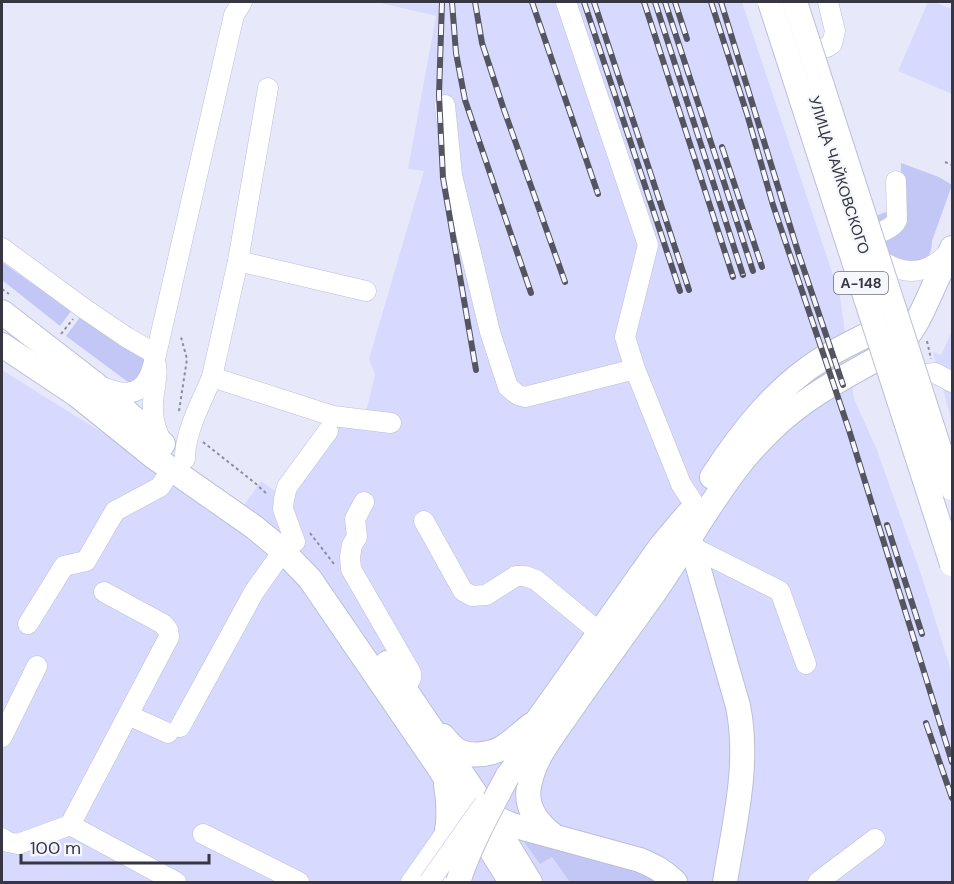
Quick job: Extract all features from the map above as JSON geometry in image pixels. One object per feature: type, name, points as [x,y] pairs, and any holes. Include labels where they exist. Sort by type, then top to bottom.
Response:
[{"type":"main road","name":"А-148","points":[[770,2],[952,564]]},
{"type":"main road","name":"А-148","points":[[795,2],[952,488]]},
{"type":"main road","points":[[691,509],[661,546],[497,777],[499,787],[508,791],[515,790],[591,679],[692,545],[711,505],[740,463],[772,429],[813,395],[896,349],[911,333],[920,317],[951,250]]},
{"type":"main road","points":[[458,882],[476,836],[507,777],[640,595],[733,444],[758,414],[803,372],[825,357],[888,324],[913,307],[933,288]]},
{"type":"main road","points":[[2,312],[90,388],[163,444],[178,465],[254,527],[309,554],[325,572],[409,694],[481,802],[530,882]]},
{"type":"main road","name":"УЛИЦА ЧАЙКОВСКОГО","points":[[888,324],[952,532]]},
{"type":"main road","points":[[2,345],[90,388],[154,457],[178,465]]},
{"type":"main road","points":[[692,545],[738,706],[744,746],[743,769],[724,882]]},
{"type":"main road","points":[[289,546],[440,769],[511,882]]},
{"type":"main road","points":[[409,694],[449,743],[463,753],[487,753],[498,750],[538,720]]},
{"type":"main road","points":[[537,759],[529,784],[530,808],[543,828],[553,835]]},
{"type":"main road","points":[[437,882],[448,829],[449,800],[446,783],[440,769]]},
{"type":"main road","points":[[481,802],[489,813],[499,820],[640,860],[658,867],[675,882]]},
{"type":"street","points":[[90,388],[126,393],[136,391],[149,378],[234,15],[242,2]]},
{"type":"street","points":[[566,2],[648,245],[625,337],[634,369],[691,509]]},
{"type":"street","name":"УЛИЦА ЧАЙКОВСКОГО","points":[[782,2],[888,324]]},
{"type":"street","points":[[799,55],[832,44],[835,31],[828,2]]},
{"type":"street","points":[[28,624],[64,566],[86,561],[116,511],[160,487],[185,453],[190,432],[212,377],[238,261],[268,88]]},
{"type":"street","points":[[445,105],[452,175],[490,333],[508,387],[518,395],[525,397],[634,369]]},
{"type":"street","points":[[896,181],[897,220],[894,225],[861,241],[881,261],[896,269],[910,271],[932,266],[951,250]]},
{"type":"street","points":[[2,248],[82,308],[152,352],[157,371],[153,404],[154,417],[163,444]]},
{"type":"street","points":[[238,261],[366,291]]},
{"type":"street","points":[[212,377],[333,416],[391,423]]},
{"type":"street","points":[[904,377],[944,378]]},
{"type":"street","points":[[128,715],[174,730],[254,592],[289,546],[284,508],[287,488],[328,431]]},
{"type":"street","points":[[363,502],[355,519],[357,537],[352,545],[351,569],[411,673],[409,694]]},
{"type":"street","points":[[424,521],[463,591],[472,596],[486,595],[516,576],[525,576],[536,580],[600,633]]},
{"type":"street","points":[[692,545],[780,591],[806,664]]},
{"type":"street","points":[[2,838],[18,844],[70,825],[167,642],[168,630],[164,624],[104,592]]},
{"type":"street","points":[[2,737],[37,666]]},
{"type":"street","points":[[429,882],[484,804],[507,777]]},
{"type":"street","points":[[70,825],[176,882]]},
{"type":"street","points":[[411,882],[448,829]]},
{"type":"street","points":[[203,834],[298,882]]},
{"type":"street","points":[[818,882],[875,839]]},
{"type":"path","points":[[945,162],[952,165]]},
{"type":"path","points":[[927,341],[944,378]]},
{"type":"shaded area","points":[[376,2],[742,2],[840,296],[854,399],[877,450],[921,574],[952,674],[952,882],[2,882],[2,370],[114,440],[240,511],[261,481],[276,492],[331,417],[365,416],[375,375],[369,359],[424,171],[408,169],[436,16]]},
{"type":"shaded area","points":[[928,2],[952,9],[952,94],[898,71]]},
{"type":"shaded area","points":[[901,163],[939,177],[952,185],[932,241],[930,254],[918,264],[889,257],[876,216],[885,212],[894,225],[901,180]]},
{"type":"shaded area","points":[[2,262],[71,311],[60,326],[2,280]]},
{"type":"shaded area","points":[[81,316],[145,356],[149,365],[132,385],[66,336]]},
{"type":"shaded area","points":[[952,331],[952,422],[933,352],[941,355]]},
{"type":"shaded area","points":[[517,832],[599,855],[662,882],[570,882],[552,857],[540,864]]},
{"type":"railway","points":[[442,2],[439,95],[443,178],[476,370]]},
{"type":"railway","points":[[452,2],[456,53],[465,100],[531,293]]},
{"type":"railway","points":[[475,2],[482,43],[565,282]]},
{"type":"railway","points":[[532,2],[598,194]]},
{"type":"railway","points":[[584,2],[680,291]]},
{"type":"railway","points":[[594,2],[689,290]]},
{"type":"railway","points":[[644,2],[733,277]]},
{"type":"railway","points":[[655,2],[743,275]]},
{"type":"railway","points":[[665,2],[753,271]]},
{"type":"railway","points":[[675,2],[687,39]]},
{"type":"railway","points":[[711,2],[773,205],[849,430],[952,762]]},
{"type":"railway","points":[[721,2],[799,255],[843,385]]},
{"type":"railway","points":[[722,147],[762,267]]},
{"type":"railway","points":[[887,525],[922,634]]},
{"type":"railway","points":[[926,723],[952,798]]}]
